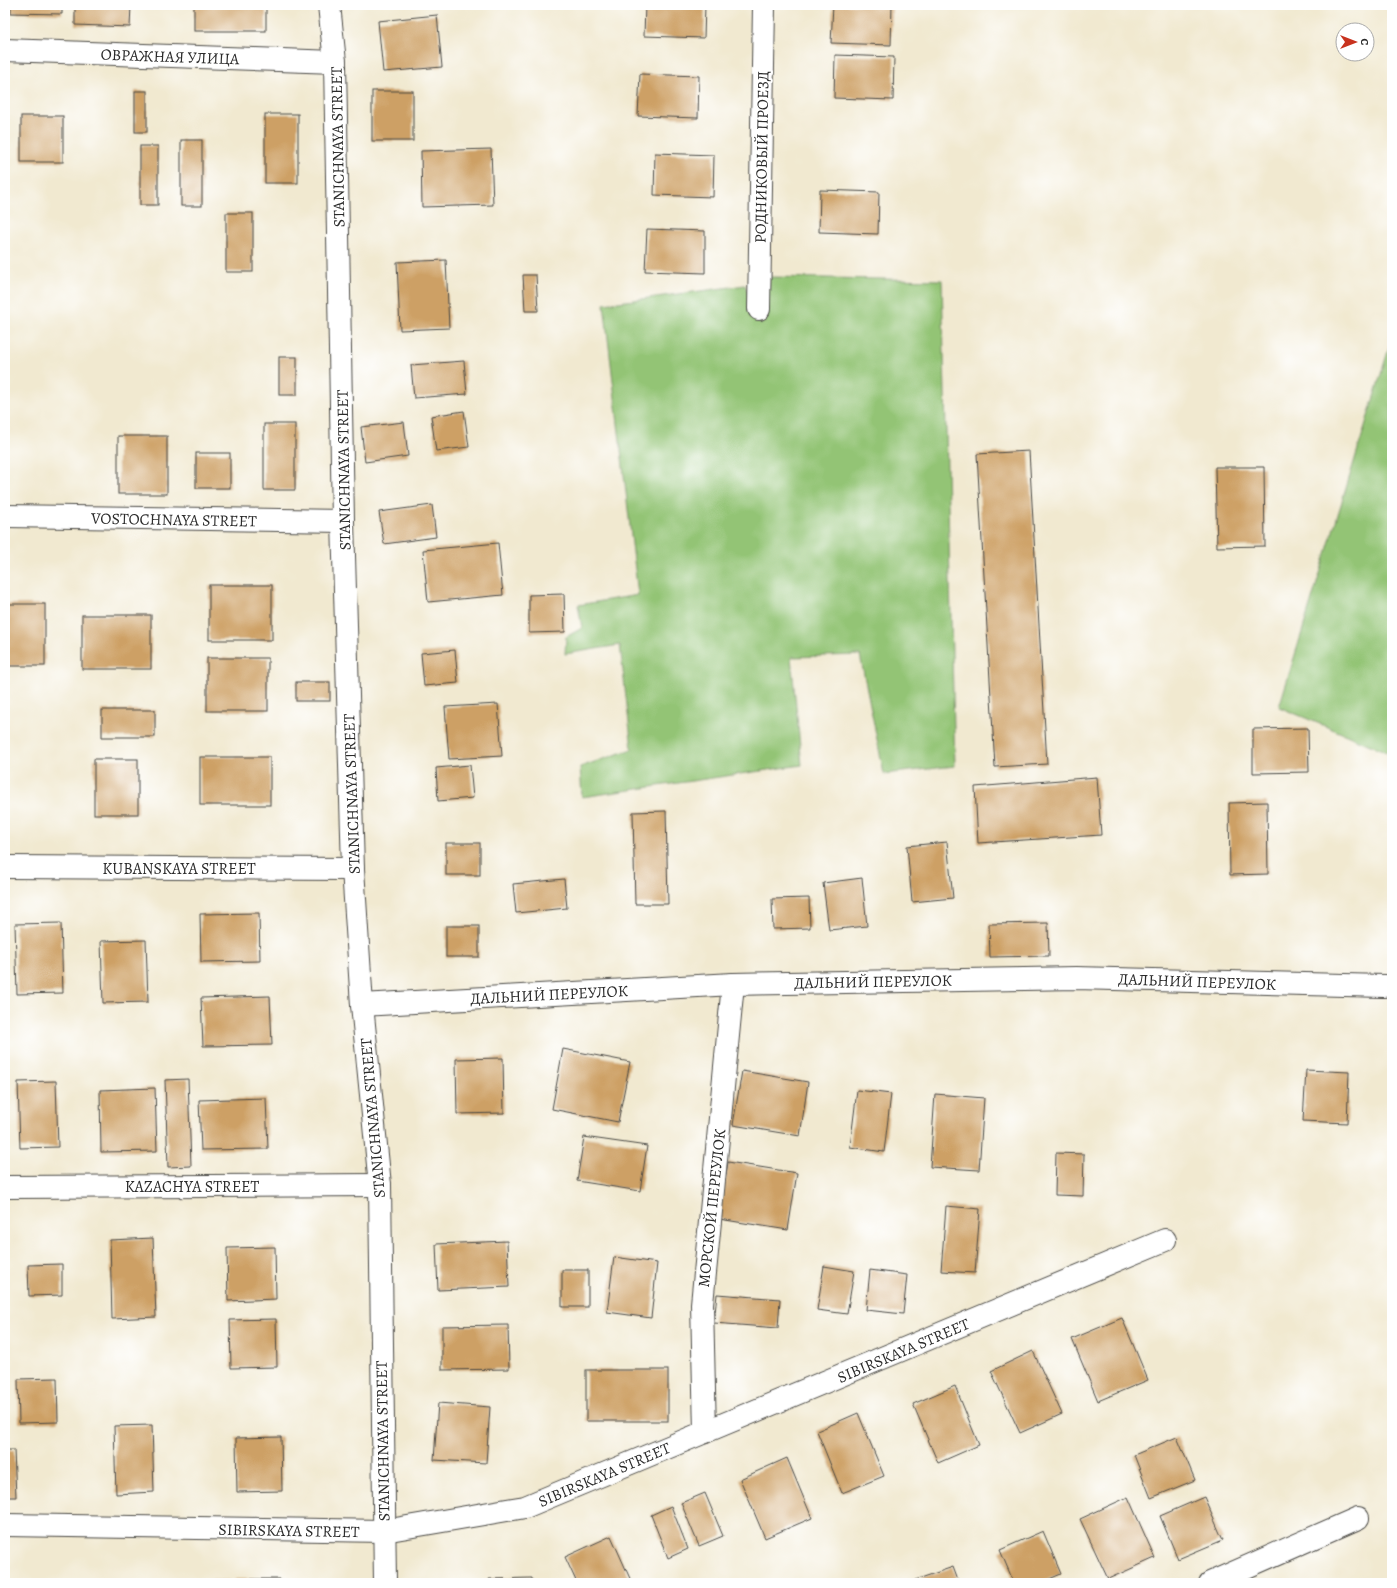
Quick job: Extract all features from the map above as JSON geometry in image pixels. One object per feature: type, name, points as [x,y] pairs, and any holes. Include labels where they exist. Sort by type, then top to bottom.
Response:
[{"type":"street","name":"STANICHNAYA STREET","points":[[329,5],[336,62],[343,521],[353,869],[362,1004],[380,1185],[385,1583]]},
{"type":"street","name":"РОДНИКОВЫЙ ПРОЕЗД","points":[[759,309],[764,5]]},
{"type":"street","name":"ОВРАЖНАЯ УЛИЦА","points":[[5,50],[336,62]]},
{"type":"street","name":"VOSTOCHNAYA STREET","points":[[5,516],[343,521]]},
{"type":"street","name":"KUBANSKAYA STREET","points":[[5,867],[353,869]]},
{"type":"street","name":"ДАЛЬНИЙ ПЕРЕУЛОК","points":[[362,1004],[733,984],[1076,978],[1384,986]]},
{"type":"street","name":"МОРСКОЙ ПЕРЕУЛОК","points":[[706,1432],[702,1304],[733,984]]},
{"type":"street","name":"KAZACHYA STREET","points":[[5,1187],[380,1185]]},
{"type":"street","name":"SIBIRSKAYA STREET","points":[[5,1525],[384,1531],[525,1507],[1165,1240]]},
{"type":"street","points":[[1210,1583],[1358,1518]]},
{"type":"green space","points":[[770,277],[942,280],[955,766],[884,774],[860,655],[791,657],[802,765],[582,797],[580,767],[632,749],[620,645],[565,654],[566,637],[582,628],[578,605],[638,595],[604,304],[745,285],[761,325]]},
{"type":"green space","points":[[1392,338],[1392,754],[1279,707]]},
{"type":"building","points":[[11,5],[62,5],[62,14],[11,13]]},
{"type":"building","points":[[75,5],[131,5],[130,27],[75,25]]},
{"type":"building","points":[[194,5],[266,5],[266,31],[194,31]]},
{"type":"building","points":[[645,5],[705,5],[704,38],[644,36]]},
{"type":"building","points":[[833,5],[892,5],[891,45],[831,43]]},
{"type":"building","points":[[437,15],[442,67],[383,72],[378,21]]},
{"type":"building","points":[[835,55],[894,57],[893,100],[834,98]]},
{"type":"building","points":[[640,74],[699,76],[698,118],[638,116]]},
{"type":"building","points":[[135,91],[147,91],[147,132],[135,132]]},
{"type":"building","points":[[372,91],[413,91],[413,141],[372,141]]},
{"type":"building","points":[[265,114],[298,114],[298,183],[265,183]]},
{"type":"building","points":[[21,116],[63,116],[63,162],[21,162]]},
{"type":"building","points":[[181,140],[202,140],[202,206],[181,206]]},
{"type":"building","points":[[140,146],[158,146],[158,205],[140,205]]},
{"type":"building","points":[[491,149],[493,205],[422,207],[421,151]]},
{"type":"building","points":[[655,153],[714,155],[713,197],[654,195]]},
{"type":"building","points":[[820,190],[879,192],[878,234],[819,232]]},
{"type":"building","points":[[226,213],[253,213],[253,272],[226,272]]},
{"type":"building","points":[[647,229],[705,231],[705,273],[645,271]]},
{"type":"building","points":[[446,260],[449,328],[400,330],[397,262]]},
{"type":"building","points":[[523,275],[536,275],[538,311],[525,311]]},
{"type":"building","points":[[279,357],[297,357],[297,395],[279,395]]},
{"type":"building","points":[[464,361],[467,394],[414,398],[411,365]]},
{"type":"building","points":[[464,411],[469,447],[436,451],[431,416]]},
{"type":"building","points":[[404,422],[408,456],[365,462],[361,427]]},
{"type":"building","points":[[264,424],[295,424],[295,490],[264,490]]},
{"type":"building","points":[[118,436],[167,436],[167,494],[118,494]]},
{"type":"building","points":[[1029,451],[1047,764],[995,767],[977,454]]},
{"type":"building","points":[[196,453],[230,453],[230,488],[196,488]]},
{"type":"building","points":[[1215,467],[1264,467],[1265,546],[1217,547]]},
{"type":"building","points":[[432,505],[436,537],[384,544],[379,512]]},
{"type":"building","points":[[498,543],[503,595],[428,602],[423,550]]},
{"type":"building","points":[[209,585],[272,585],[272,640],[209,640]]},
{"type":"building","points":[[564,594],[565,632],[529,633],[529,595]]},
{"type":"building","points":[[5,604],[45,604],[45,666],[5,666]]},
{"type":"building","points":[[82,615],[151,615],[151,669],[82,669]]},
{"type":"building","points":[[455,650],[458,683],[424,686],[421,653]]},
{"type":"building","points":[[207,658],[268,658],[268,711],[207,711]]},
{"type":"building","points":[[296,682],[330,682],[330,701],[296,701]]},
{"type":"building","points":[[498,704],[502,756],[449,759],[445,707]]},
{"type":"building","points":[[102,710],[155,710],[155,737],[102,737]]},
{"type":"building","points":[[1308,728],[1309,772],[1253,773],[1253,729]]},
{"type":"building","points":[[200,757],[270,757],[270,805],[200,805]]},
{"type":"building","points":[[94,759],[138,759],[138,814],[94,814]]},
{"type":"building","points":[[470,765],[473,798],[438,801],[436,768]]},
{"type":"building","points":[[1097,777],[1101,835],[978,843],[975,787]]},
{"type":"building","points":[[1267,802],[1268,874],[1230,875],[1229,803]]},
{"type":"building","points":[[666,811],[668,904],[635,904],[633,812]]},
{"type":"building","points":[[947,842],[953,898],[912,902],[907,846]]},
{"type":"building","points":[[446,843],[480,843],[480,875],[446,875]]},
{"type":"building","points":[[862,878],[867,926],[829,930],[823,883]]},
{"type":"building","points":[[564,879],[567,908],[516,913],[513,884]]},
{"type":"building","points":[[809,898],[810,928],[773,929],[772,899]]},
{"type":"building","points":[[259,913],[260,961],[201,962],[200,914]]},
{"type":"building","points":[[61,923],[63,993],[17,994],[15,924]]},
{"type":"building","points":[[1048,923],[1049,956],[990,957],[989,924]]},
{"type":"building","points":[[446,926],[479,926],[479,957],[446,957]]},
{"type":"building","points":[[146,940],[148,1002],[103,1003],[101,941]]},
{"type":"building","points":[[270,996],[272,1045],[203,1046],[201,998]]},
{"type":"building","points":[[563,1049],[630,1062],[618,1122],[552,1109]]},
{"type":"building","points":[[503,1058],[504,1113],[457,1114],[456,1059]]},
{"type":"building","points":[[1306,1070],[1349,1072],[1347,1123],[1303,1121]]},
{"type":"building","points":[[742,1071],[808,1082],[800,1136],[733,1125]]},
{"type":"building","points":[[188,1079],[191,1166],[168,1167],[165,1080]]},
{"type":"building","points":[[56,1081],[58,1147],[20,1148],[18,1082]]},
{"type":"building","points":[[155,1088],[157,1151],[101,1152],[100,1090]]},
{"type":"building","points":[[857,1090],[891,1094],[884,1152],[850,1147]]},
{"type":"building","points":[[935,1094],[984,1098],[979,1170],[930,1167]]},
{"type":"building","points":[[266,1098],[268,1149],[201,1150],[199,1100]]},
{"type":"building","points":[[584,1137],[647,1146],[640,1191],[577,1181]]},
{"type":"building","points":[[1056,1153],[1084,1154],[1083,1196],[1055,1195]]},
{"type":"building","points":[[728,1162],[797,1173],[788,1230],[719,1219]]},
{"type":"building","points":[[946,1206],[980,1209],[975,1273],[941,1271]]},
{"type":"building","points":[[153,1238],[156,1317],[112,1319],[110,1240]]},
{"type":"building","points":[[507,1241],[509,1287],[438,1290],[436,1244]]},
{"type":"building","points":[[275,1247],[276,1299],[228,1301],[227,1248]]},
{"type":"building","points":[[614,1257],[657,1263],[651,1318],[607,1312]]},
{"type":"building","points":[[62,1264],[62,1295],[29,1296],[28,1265]]},
{"type":"building","points":[[824,1266],[854,1271],[847,1314],[817,1310]]},
{"type":"building","points":[[562,1270],[588,1270],[588,1307],[562,1307]]},
{"type":"building","points":[[870,1270],[907,1275],[903,1314],[866,1310]]},
{"type":"building","points":[[717,1294],[780,1299],[778,1328],[714,1323]]},
{"type":"building","points":[[1122,1318],[1148,1380],[1098,1401],[1072,1339]]},
{"type":"building","points":[[276,1319],[277,1367],[231,1368],[230,1320]]},
{"type":"building","points":[[508,1325],[509,1369],[442,1370],[442,1326]]},
{"type":"building","points":[[1033,1351],[1062,1414],[1020,1433],[991,1371]]},
{"type":"building","points":[[586,1370],[668,1370],[668,1421],[586,1421]]},
{"type":"building","points":[[57,1378],[58,1422],[19,1423],[18,1379]]},
{"type":"building","points":[[955,1386],[979,1445],[938,1463],[913,1404]]},
{"type":"building","points":[[438,1403],[490,1407],[486,1463],[434,1460]]},
{"type":"building","points":[[858,1413],[884,1476],[842,1493],[817,1431]]},
{"type":"building","points":[[152,1425],[154,1492],[116,1494],[114,1426]]},
{"type":"building","points":[[281,1437],[282,1491],[237,1492],[236,1438]]},
{"type":"building","points":[[1177,1437],[1195,1480],[1151,1498],[1134,1455]]},
{"type":"building","points":[[5,1450],[14,1450],[16,1497],[5,1497]]},
{"type":"building","points":[[787,1458],[812,1518],[765,1538],[740,1479]]},
{"type":"building","points":[[705,1493],[723,1536],[699,1546],[681,1503]]},
{"type":"building","points":[[1128,1497],[1155,1558],[1108,1579],[1080,1519]]},
{"type":"building","points":[[1204,1497],[1223,1540],[1178,1559],[1160,1516]]},
{"type":"building","points":[[671,1506],[688,1549],[668,1558],[651,1515]]},
{"type":"building","points":[[1043,1531],[1061,1574],[1040,1583],[1014,1583],[1000,1550]]},
{"type":"building","points":[[611,1536],[632,1583],[577,1583],[565,1557]]},
{"type":"building","points":[[953,1567],[959,1583],[916,1583],[915,1580]]},
{"type":"building","points":[[532,1578],[532,1583],[489,1583],[489,1579]]},
{"type":"building","points":[[235,1579],[279,1579],[279,1583],[236,1583]]},
{"type":"building","points":[[229,1580],[229,1583],[179,1583],[179,1581]]}]
